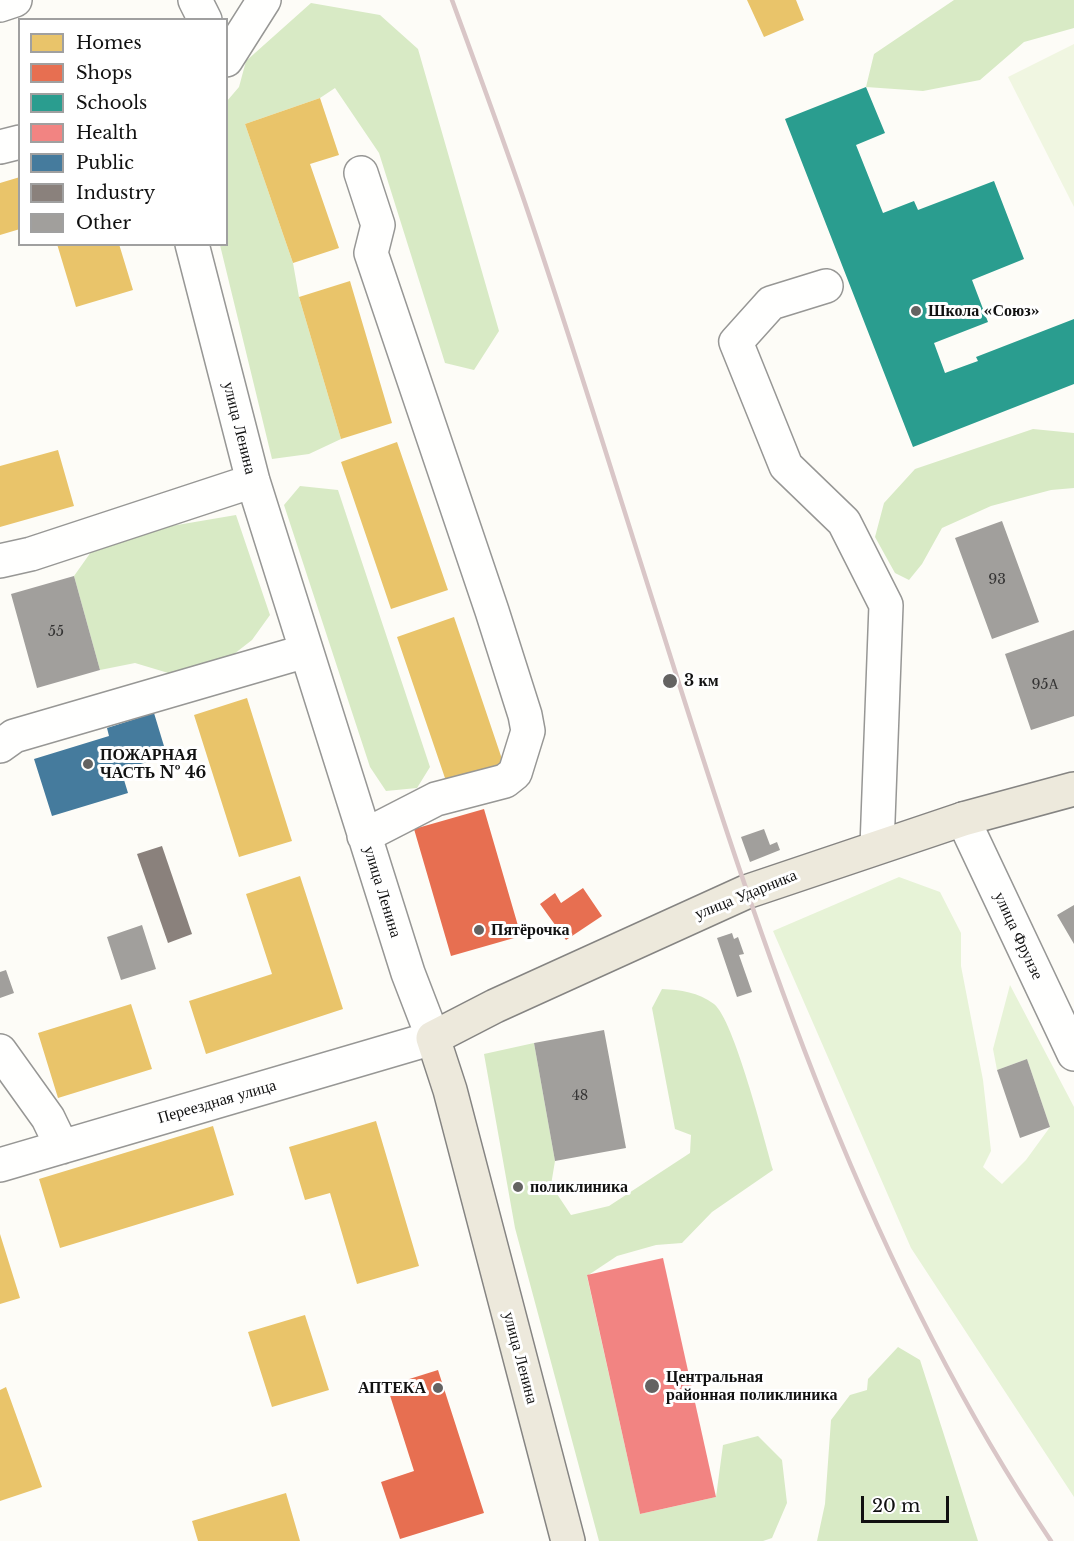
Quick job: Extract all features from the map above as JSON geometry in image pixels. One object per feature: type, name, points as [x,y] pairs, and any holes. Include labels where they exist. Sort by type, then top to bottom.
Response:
[{"type":"main road","name":"улица Ударника","points":[[433,1038],[495,1006],[746,892],[963,819],[1074,789]]},
{"type":"main road","name":"улица Ленина","points":[[433,1038],[453,1101],[568,1541]]},
{"type":"street","points":[[0,5],[15,0]]},
{"type":"street","points":[[195,0],[203,18]]},
{"type":"street","points":[[228,57],[264,0]]},
{"type":"street","points":[[0,147],[18,142]]},
{"type":"street","points":[[361,173],[378,225],[371,253],[492,611],[528,731],[515,773],[505,781],[436,799],[364,836]]},
{"type":"street","name":"улица Ленина","points":[[193,246],[253,481],[408,973],[433,1038]]},
{"type":"street","points":[[826,286],[771,303],[736,342],[786,466],[844,522],[886,605],[877,847]]},
{"type":"street","points":[[0,561],[31,554],[253,481]]},
{"type":"street","points":[[0,746],[14,736],[306,651]]},
{"type":"street","name":"улица Фрунзе","points":[[963,819],[1074,1054]]},
{"type":"street","name":"Переездная улица","points":[[0,1165],[433,1038]]},
{"type":"street","points":[[0,1051],[48,1118],[62,1147]]},
{"type":"green space","points":[[954,0],[1074,0],[1074,28],[1024,42],[980,80],[923,91],[866,87],[874,54]]},
{"type":"green space","points":[[311,3],[380,15],[418,49],[499,331],[474,370],[445,363],[379,153],[335,88],[320,98],[245,124],[293,263],[299,297],[341,439],[309,454],[272,459],[220,246],[228,246],[228,100],[239,87],[246,61]]},
{"type":"green space","points":[[1074,44],[1074,207],[1008,77]]},
{"type":"green space","points":[[1033,429],[1074,433],[1074,488],[1051,490],[991,506],[942,528],[922,564],[909,580],[895,573],[875,537],[884,503],[915,469]]},
{"type":"green space","points":[[300,486],[338,490],[430,767],[417,788],[386,791],[370,767],[284,505]]},
{"type":"green space","points":[[236,515],[270,615],[252,640],[234,654],[175,675],[135,663],[100,670],[74,576],[91,552],[124,534]]},
{"type":"green space","points":[[899,877],[940,892],[961,933],[961,966],[983,1080],[991,1151],[983,1167],[1002,1184],[1026,1160],[1050,1127],[1027,1059],[997,1070],[993,1049],[1010,985],[1074,1107],[1074,1497],[911,1248],[773,931]]},
{"type":"green space","points":[[662,989],[696,994],[714,1004],[722,1014],[748,1081],[773,1170],[712,1212],[682,1243],[656,1245],[617,1256],[587,1276],[640,1514],[716,1497],[723,1445],[758,1436],[782,1460],[787,1503],[772,1538],[763,1541],[599,1541],[515,1228],[484,1054],[534,1043],[555,1161],[551,1185],[571,1215],[609,1206],[690,1153],[691,1135],[675,1129],[652,1008]]},
{"type":"green space","points":[[898,1347],[920,1360],[978,1541],[817,1541],[825,1504],[831,1420],[850,1395],[867,1390],[868,1379]]},
{"type":"building: Homes","points":[[747,0],[796,0],[804,20],[764,37]]},
{"type":"building: Homes","points":[[320,98],[339,155],[310,164],[339,248],[293,263],[245,124]]},
{"type":"building: Homes","points":[[18,178],[18,230],[0,235],[0,183]]},
{"type":"building: Homes","points":[[58,246],[120,246],[133,290],[76,307]]},
{"type":"building: Homes","points":[[350,281],[392,423],[341,439],[299,297]]},
{"type":"building: Homes","points":[[397,442],[448,590],[391,609],[341,462]]},
{"type":"building: Homes","points":[[58,450],[74,506],[0,527],[0,466]]},
{"type":"building: Homes","points":[[454,617],[504,765],[447,784],[397,637]]},
{"type":"building: Homes","points":[[247,698],[292,841],[239,857],[194,715]]},
{"type":"building: Homes","points":[[300,876],[343,1009],[206,1054],[189,1001],[272,974],[246,894]]},
{"type":"building: Homes","points":[[131,1004],[152,1069],[58,1098],[38,1033]]},
{"type":"building: Homes","points":[[376,1121],[419,1266],[357,1284],[330,1193],[305,1200],[289,1147]]},
{"type":"building: Homes","points":[[213,1126],[234,1195],[60,1248],[39,1179]]},
{"type":"building: Homes","points":[[0,1234],[20,1298],[0,1304]]},
{"type":"building: Homes","points":[[305,1315],[329,1390],[272,1407],[248,1332]]},
{"type":"building: Homes","points":[[6,1387],[42,1487],[0,1501],[0,1390]]},
{"type":"building: Homes","points":[[286,1493],[300,1541],[198,1541],[192,1521]]},
{"type":"building: Shops","points":[[484,809],[521,936],[451,956],[414,829]]},
{"type":"building: Shops","points":[[583,888],[602,916],[566,940],[540,904],[555,893],[561,903]]},
{"type":"building: Shops","points":[[438,1370],[484,1513],[400,1539],[381,1482],[414,1471],[387,1386]]},
{"type":"building: Schools","points":[[866,87],[885,133],[856,145],[883,213],[914,201],[918,210],[994,181],[1024,259],[972,280],[988,322],[934,343],[945,373],[978,361],[976,357],[1074,319],[1074,384],[913,447],[785,119]]},
{"type":"building: Health","name":"Центральная районная поликлиника","points":[[663,1258],[716,1497],[640,1514],[587,1275]]},
{"type":"building: Public","name":"ПОЖАРНАЯ ЧАСТЬ № 46","points":[[154,713],[167,756],[121,770],[128,793],[52,816],[34,759],[109,736],[107,728]]},
{"type":"building: Industry","points":[[162,846],[192,934],[168,943],[137,854]]},
{"type":"building: Other","points":[[1002,521],[1039,622],[992,639],[955,538]]},
{"type":"building: Other","points":[[74,576],[100,670],[37,688],[11,594]]},
{"type":"building: Other","points":[[1074,630],[1074,716],[1031,730],[1005,654]]},
{"type":"building: Other","points":[[764,829],[770,845],[777,842],[780,850],[750,862],[741,837]]},
{"type":"building: Other","points":[[1074,905],[1074,944],[1057,915]]},
{"type":"building: Other","points":[[142,925],[156,969],[121,980],[107,937]]},
{"type":"building: Other","points":[[732,933],[734,939],[738,937],[744,954],[739,955],[752,992],[737,997],[717,938]]},
{"type":"building: Other","points":[[6,970],[14,993],[0,998],[0,972]]},
{"type":"building: Other","points":[[604,1030],[626,1148],[555,1161],[534,1043]]},
{"type":"building: Other","points":[[1027,1059],[1050,1127],[1020,1138],[997,1070]]},
{"type":"railway","points":[[452,0],[510,159],[580,369],[739,869],[824,1101],[873,1215],[926,1327],[985,1436],[1051,1541]]},
{"type":"place","name":"Школа «Союз»","points":[[916,311]]},
{"type":"place","name":"3 км","points":[[670,681]]},
{"type":"place","name":"ПОЖАРНАЯ ЧАСТЬ № 46","points":[[88,764]]},
{"type":"place","name":"Пятёрочка","points":[[479,930]]},
{"type":"place","name":"поликлиника","points":[[518,1187]]},
{"type":"place","name":"Центральная районная поликлиника","points":[[652,1386]]},
{"type":"place","name":"АПТЕКА","points":[[438,1388]]}]
